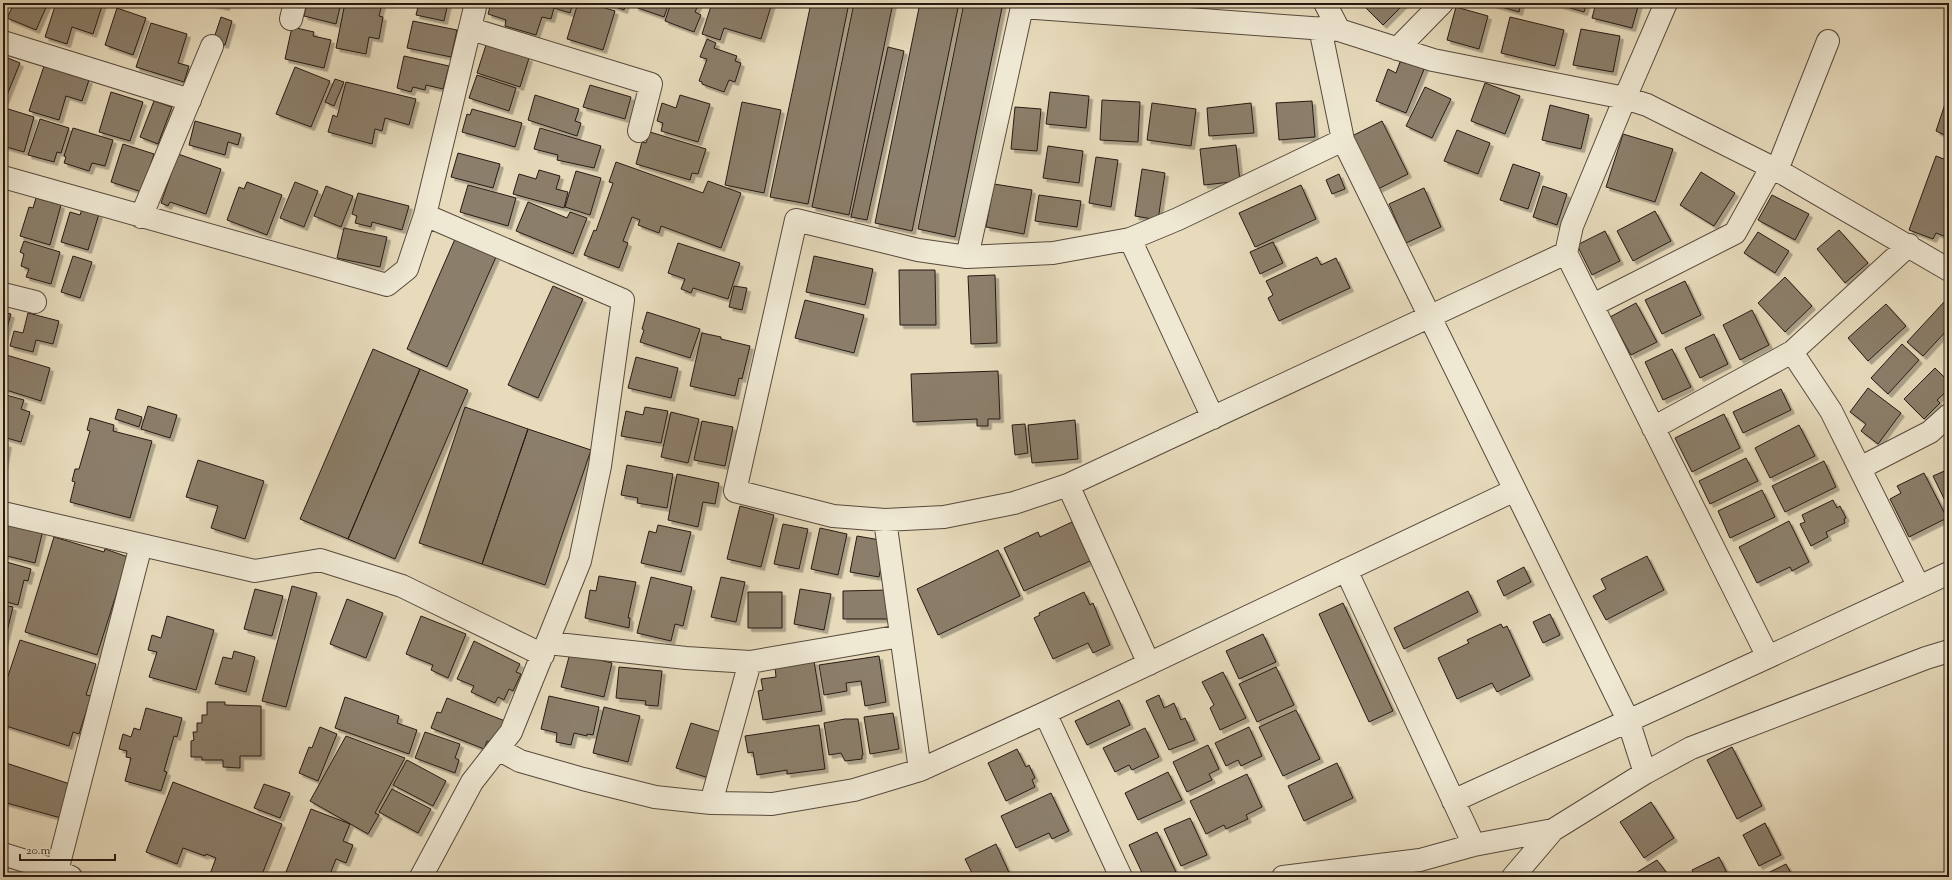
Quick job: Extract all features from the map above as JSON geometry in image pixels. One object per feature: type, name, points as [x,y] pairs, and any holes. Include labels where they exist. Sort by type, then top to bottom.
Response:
[{"type":"street","points":[[3,177],[387,285],[407,269],[425,215],[471,29],[476,3]]},
{"type":"street","points":[[1325,3],[1342,140],[1628,720],[1645,773]]},
{"type":"street","points":[[1397,49],[1442,3]]},
{"type":"street","points":[[1666,3],[1572,226],[1566,253],[1768,657]]},
{"type":"street","points":[[967,257],[1022,7],[1329,29],[1433,60],[1625,98],[1647,105],[1774,169],[1909,245],[1949,270]]},
{"type":"street","points":[[471,29],[651,84],[639,131]]},
{"type":"street","points":[[1593,306],[1736,233],[1774,169],[1828,41]]},
{"type":"street","points":[[3,42],[190,100]]},
{"type":"street","points":[[141,217],[212,46]]},
{"type":"street","points":[[1342,140],[1178,219],[1130,239],[1053,253],[967,257],[918,250],[796,220],[735,491],[833,516],[885,520],[944,517],[1014,503],[1068,485],[1566,253]]},
{"type":"street","points":[[420,877],[472,782],[511,732],[546,649],[580,561],[600,466],[623,300],[425,215]]},
{"type":"street","points":[[1130,239],[1213,418]]},
{"type":"street","points":[[1653,428],[1792,352],[1909,245]]},
{"type":"street","points":[[3,294],[35,302]]},
{"type":"street","points":[[1792,352],[1831,412],[1920,587]]},
{"type":"street","points":[[1860,468],[1930,432],[1949,415]]},
{"type":"street","points":[[1068,485],[1148,664]]},
{"type":"street","points":[[498,749],[520,761],[655,797],[711,803],[772,804],[854,790],[920,770],[1045,713],[1515,490]]},
{"type":"street","points":[[3,513],[255,571],[320,560],[402,586],[546,649],[750,662],[901,636]]},
{"type":"street","points":[[885,520],[920,770]]},
{"type":"street","points":[[3,854],[64,874],[141,545]]},
{"type":"street","points":[[1346,570],[1474,845]]},
{"type":"street","points":[[1453,801],[1949,573]]},
{"type":"street","points":[[1513,877],[1553,830],[1645,773],[1691,748],[1926,658],[1949,651]]},
{"type":"street","points":[[711,803],[750,662]]},
{"type":"street","points":[[1045,713],[1121,877]]},
{"type":"street","points":[[1283,877],[1420,860],[1474,845],[1553,830]]},
{"type":"building","points":[[14,3],[48,3],[36,30],[7,18]]},
{"type":"building","points":[[56,3],[103,3],[93,34],[72,27],[67,44],[45,37]]},
{"type":"building","points":[[206,3],[227,3],[226,7]]},
{"type":"building","points":[[307,3],[341,3],[336,24],[304,16]]},
{"type":"building","points":[[345,3],[382,4],[379,16],[383,17],[379,39],[369,37],[366,54],[336,48]]},
{"type":"building","points":[[419,3],[448,3],[444,21],[416,15]]},
{"type":"building","points":[[491,3],[573,3],[570,13],[554,8],[551,19],[542,17],[536,35],[505,26],[506,20],[488,14]]},
{"type":"building","points":[[578,3],[589,3],[615,11],[603,50],[567,39]]},
{"type":"building","points":[[604,3],[626,3],[624,10]]},
{"type":"building","points":[[637,3],[669,3],[664,17],[635,7]]},
{"type":"building","points":[[671,3],[699,3],[695,12],[701,15],[694,32],[665,21]]},
{"type":"building","points":[[712,3],[772,3],[761,39],[724,28],[720,40],[702,34]]},
{"type":"building","points":[[811,3],[849,3],[808,204],[770,197]]},
{"type":"building","points":[[854,3],[893,3],[849,215],[812,207]]},
{"type":"building","points":[[920,3],[959,3],[912,231],[875,223]]},
{"type":"building","points":[[964,3],[1003,3],[955,237],[918,229]]},
{"type":"building","points":[[1368,3],[1405,3],[1383,25],[1364,6]]},
{"type":"building","points":[[1521,3],[1519,12],[1491,4]]},
{"type":"building","points":[[1553,3],[1587,3],[1584,12]]},
{"type":"building","points":[[1596,3],[1639,3],[1632,28],[1592,18]]},
{"type":"building","points":[[1456,7],[1488,16],[1479,49],[1447,40]]},
{"type":"building","points":[[117,8],[146,18],[133,55],[105,45]]},
{"type":"building","points":[[221,17],[232,21],[225,45],[213,41]]},
{"type":"building","points":[[1510,17],[1564,30],[1555,66],[1501,53]]},
{"type":"building","points":[[413,21],[457,30],[451,57],[407,48]]},
{"type":"building","points":[[151,23],[187,34],[178,63],[189,66],[184,82],[136,67]]},
{"type":"building","points":[[292,27],[314,32],[313,36],[331,40],[324,68],[285,59]]},
{"type":"building","points":[[1581,29],[1620,36],[1613,72],[1573,65]]},
{"type":"building","points":[[707,39],[716,43],[714,48],[737,56],[735,61],[741,63],[735,82],[729,80],[724,92],[702,84],[702,82],[699,81],[707,59],[700,57]]},
{"type":"building","points":[[486,45],[529,58],[520,87],[477,73]]},
{"type":"building","points":[[888,47],[904,51],[867,220],[851,217]]},
{"type":"building","points":[[3,56],[20,63],[5,100],[3,99]]},
{"type":"building","points":[[404,56],[449,66],[443,89],[426,85],[425,90],[413,87],[411,92],[397,88]]},
{"type":"building","points":[[1400,62],[1425,67],[1406,113],[1376,101],[1388,69],[1396,73]]},
{"type":"building","points":[[44,66],[89,80],[82,101],[66,96],[59,120],[29,111]]},
{"type":"building","points":[[295,67],[330,81],[311,127],[276,114]]},
{"type":"building","points":[[477,75],[516,88],[509,111],[469,98]]},
{"type":"building","points":[[335,79],[344,82],[334,106],[325,102]]},
{"type":"building","points":[[346,82],[416,99],[409,125],[385,118],[382,131],[375,129],[372,144],[328,132],[333,115],[337,117]]},
{"type":"building","points":[[1485,83],[1520,96],[1505,134],[1471,121]]},
{"type":"building","points":[[590,85],[631,97],[625,119],[583,107]]},
{"type":"building","points":[[1425,87],[1451,99],[1432,138],[1406,126]]},
{"type":"building","points":[[111,92],[143,102],[130,141],[99,132]]},
{"type":"building","points":[[1050,92],[1089,96],[1086,128],[1046,124]]},
{"type":"building","points":[[535,95],[579,109],[575,121],[581,123],[577,136],[528,120]]},
{"type":"building","points":[[680,95],[710,104],[698,142],[661,131],[663,123],[657,121],[662,103],[676,108]]},
{"type":"building","points":[[1102,100],[1140,102],[1138,142],[1100,140]]},
{"type":"building","points":[[154,101],[172,107],[158,144],[140,137]]},
{"type":"building","points":[[1312,101],[1315,137],[1279,140],[1276,103]]},
{"type":"building","points":[[742,102],[781,110],[764,193],[725,185]]},
{"type":"building","points":[[1152,103],[1196,109],[1191,146],[1147,140]]},
{"type":"building","points":[[1251,103],[1254,133],[1209,136],[1207,108]]},
{"type":"building","points":[[1945,104],[1949,105],[1949,137],[1936,131]]},
{"type":"building","points":[[1550,105],[1589,115],[1581,149],[1542,140]]},
{"type":"building","points":[[1015,107],[1041,109],[1037,151],[1011,149]]},
{"type":"building","points":[[5,108],[34,117],[24,152],[3,146],[3,113]]},
{"type":"building","points":[[472,109],[522,123],[515,147],[462,132],[467,114],[470,115]]},
{"type":"building","points":[[40,119],[69,128],[61,153],[57,152],[54,162],[28,155]]},
{"type":"building","points":[[195,121],[241,134],[238,145],[228,142],[225,155],[189,145]]},
{"type":"building","points":[[1382,121],[1408,174],[1378,189],[1352,136]]},
{"type":"building","points":[[73,128],[113,140],[105,166],[92,163],[89,171],[64,163],[66,157],[64,156]]},
{"type":"building","points":[[540,128],[601,146],[594,168],[557,160],[558,155],[534,149]]},
{"type":"building","points":[[1457,130],[1490,143],[1478,174],[1444,161]]},
{"type":"building","points":[[650,132],[706,149],[698,174],[692,173],[690,180],[636,164],[642,142],[646,143]]},
{"type":"building","points":[[1623,134],[1673,149],[1655,202],[1606,187]]},
{"type":"building","points":[[123,144],[154,154],[142,192],[111,182]]},
{"type":"building","points":[[1236,145],[1240,181],[1204,185],[1200,149]]},
{"type":"building","points":[[1048,146],[1083,151],[1079,183],[1043,178]]},
{"type":"building","points":[[458,153],[500,164],[493,188],[451,177]]},
{"type":"building","points":[[178,154],[221,169],[206,214],[170,202],[168,206],[161,203]]},
{"type":"building","points":[[1936,156],[1949,161],[1949,238],[1936,233],[1933,239],[1909,230]]},
{"type":"building","points":[[1096,157],[1118,160],[1111,207],[1089,203]]},
{"type":"building","points":[[616,162],[703,193],[708,181],[741,193],[721,248],[661,226],[659,233],[638,225],[640,220],[632,217],[623,241],[628,243],[619,268],[584,255],[594,230],[596,231],[613,183],[609,182]]},
{"type":"building","points":[[1513,164],[1540,173],[1528,209],[1500,200]]},
{"type":"building","points":[[1142,169],[1165,173],[1158,220],[1135,216]]},
{"type":"building","points":[[539,170],[560,176],[556,189],[568,192],[564,208],[513,194],[519,174],[536,179]]},
{"type":"building","points":[[576,171],[601,178],[590,215],[565,207]]},
{"type":"building","points":[[1701,172],[1735,193],[1714,226],[1680,205]]},
{"type":"building","points":[[1339,174],[1345,189],[1332,194],[1326,180]]},
{"type":"building","points":[[247,182],[282,195],[267,235],[227,220],[239,187],[244,189]]},
{"type":"building","points":[[295,182],[318,191],[304,227],[280,218]]},
{"type":"building","points":[[994,184],[1032,190],[1024,234],[986,227]]},
{"type":"building","points":[[468,185],[516,198],[508,226],[460,212]]},
{"type":"building","points":[[1301,185],[1316,219],[1255,247],[1239,213]]},
{"type":"building","points":[[326,186],[353,196],[341,227],[314,216]]},
{"type":"building","points":[[1543,186],[1567,194],[1557,225],[1533,217]]},
{"type":"building","points":[[1424,188],[1441,227],[1406,243],[1389,204]]},
{"type":"building","points":[[358,193],[409,206],[402,230],[372,222],[371,227],[355,223],[357,216],[352,214]]},
{"type":"building","points":[[1039,195],[1081,201],[1077,227],[1035,221]]},
{"type":"building","points":[[1772,195],[1809,214],[1795,240],[1758,220]]},
{"type":"building","points":[[36,198],[61,205],[50,245],[20,236],[29,207],[33,208]]},
{"type":"building","points":[[528,202],[567,218],[570,212],[587,218],[573,254],[516,231]]},
{"type":"building","points":[[82,209],[99,214],[88,250],[61,242],[70,212],[80,215]]},
{"type":"building","points":[[1655,211],[1671,241],[1633,261],[1617,231]]},
{"type":"building","points":[[344,228],[387,237],[380,267],[337,258]]},
{"type":"building","points":[[1839,230],[1868,263],[1845,283],[1817,249]]},
{"type":"building","points":[[1605,231],[1620,261],[1592,275],[1577,245]]},
{"type":"building","points":[[1758,232],[1789,251],[1775,273],[1744,253]]},
{"type":"building","points":[[455,239],[496,257],[447,367],[407,349]]},
{"type":"building","points":[[24,241],[60,252],[51,284],[26,277],[29,269],[21,266],[24,254],[20,252]]},
{"type":"building","points":[[1273,242],[1283,263],[1260,274],[1250,252]]},
{"type":"building","points":[[678,243],[740,263],[728,299],[693,288],[691,293],[681,289],[685,279],[668,273]]},
{"type":"building","points":[[73,256],[92,262],[80,298],[61,292]]},
{"type":"building","points":[[814,256],[873,269],[865,305],[806,292]]},
{"type":"building","points":[[1317,257],[1321,265],[1336,258],[1350,288],[1279,321],[1268,298],[1273,295],[1266,281]]},
{"type":"building","points":[[899,270],[935,270],[936,325],[900,325]]},
{"type":"building","points":[[995,275],[997,343],[971,344],[968,276]]},
{"type":"building","points":[[1785,277],[1812,306],[1785,332],[1758,303]]},
{"type":"building","points":[[1685,281],[1701,315],[1662,334],[1645,300]]},
{"type":"building","points":[[553,286],[583,299],[538,398],[508,385]]},
{"type":"building","points":[[734,286],[747,288],[742,310],[729,307]]},
{"type":"building","points":[[805,300],[864,315],[854,353],[795,338]]},
{"type":"building","points":[[1945,301],[1949,305],[1949,328],[1923,356],[1907,342]]},
{"type":"building","points":[[1636,303],[1657,342],[1631,355],[1610,317]]},
{"type":"building","points":[[1886,304],[1906,326],[1868,361],[1848,338]]},
{"type":"building","points":[[3,309],[6,310],[5,313],[11,314],[3,342]]},
{"type":"building","points":[[1752,310],[1769,345],[1740,360],[1723,325]]},
{"type":"building","points":[[647,312],[700,329],[690,358],[640,342]]},
{"type":"building","points":[[28,313],[59,321],[53,344],[36,340],[33,352],[10,346],[14,331],[23,333]]},
{"type":"building","points":[[702,333],[750,346],[742,379],[739,378],[735,396],[690,386]]},
{"type":"building","points":[[1714,334],[1728,364],[1700,378],[1685,348]]},
{"type":"building","points":[[1902,344],[1919,360],[1888,394],[1871,378]]},
{"type":"building","points":[[373,349],[420,369],[348,539],[300,519]]},
{"type":"building","points":[[1672,349],[1691,387],[1663,400],[1645,362]]},
{"type":"building","points":[[3,354],[50,368],[41,401],[3,389]]},
{"type":"building","points":[[636,357],[678,368],[671,398],[628,388]]},
{"type":"building","points":[[1935,368],[1949,382],[1949,389],[1937,400],[1940,403],[1924,419],[1904,399]]},
{"type":"building","points":[[420,369],[468,390],[395,559],[348,539]]},
{"type":"building","points":[[998,371],[1000,419],[988,419],[988,426],[977,426],[977,419],[913,422],[911,374]]},
{"type":"building","points":[[1868,388],[1901,413],[1878,444],[1861,431],[1866,424],[1850,412]]},
{"type":"building","points":[[1781,389],[1791,410],[1743,433],[1733,412]]},
{"type":"building","points":[[3,394],[24,400],[21,409],[30,412],[21,442],[3,437]]},
{"type":"building","points":[[148,406],[177,415],[170,438],[141,429]]},
{"type":"building","points":[[465,407],[528,429],[482,564],[419,543]]},
{"type":"building","points":[[645,407],[668,411],[661,443],[621,436],[626,411],[643,415]]},
{"type":"building","points":[[118,409],[142,417],[139,427],[115,419]]},
{"type":"building","points":[[671,412],[699,419],[688,463],[661,457]]},
{"type":"building","points":[[1724,414],[1740,448],[1692,472],[1675,438]]},
{"type":"building","points":[[90,418],[114,425],[113,431],[152,441],[130,518],[70,502],[75,482],[72,481],[75,469],[79,469],[90,431],[87,430]]},
{"type":"building","points":[[1075,420],[1078,459],[1032,463],[1028,425]]},
{"type":"building","points":[[702,421],[733,427],[725,466],[694,460]]},
{"type":"building","points":[[1025,424],[1028,453],[1015,455],[1012,425]]},
{"type":"building","points":[[1799,425],[1815,456],[1770,478],[1755,448]]},
{"type":"building","points":[[528,429],[591,450],[545,585],[482,564]]},
{"type":"building","points":[[3,443],[8,444],[3,470]]},
{"type":"building","points":[[1746,458],[1758,481],[1710,504],[1699,481]]},
{"type":"building","points":[[198,460],[264,481],[245,539],[211,528],[218,506],[186,497]]},
{"type":"building","points":[[1824,461],[1836,487],[1785,512],[1772,486]]},
{"type":"building","points":[[627,465],[673,474],[667,508],[637,503],[638,498],[621,495]]},
{"type":"building","points":[[1949,469],[1949,509],[1933,476]]},
{"type":"building","points":[[1924,473],[1947,518],[1909,537],[1890,499],[1901,493],[1897,486]]},
{"type":"building","points":[[677,474],[719,483],[715,504],[703,502],[698,527],[668,520]]},
{"type":"building","points":[[1762,490],[1775,517],[1730,538],[1718,511]]},
{"type":"building","points":[[1833,500],[1837,508],[1840,506],[1846,518],[1844,519],[1845,523],[1826,532],[1828,537],[1811,546],[1800,524],[1805,522],[1802,515]]},
{"type":"building","points":[[740,506],[774,515],[761,567],[727,559]]},
{"type":"building","points":[[1789,521],[1809,562],[1792,571],[1790,567],[1757,583],[1739,547]]},
{"type":"building","points":[[1072,522],[1090,561],[1024,591],[1004,548],[1038,532],[1040,537]]},
{"type":"building","points":[[8,524],[43,530],[35,563],[3,555],[3,543]]},
{"type":"building","points":[[783,524],[808,529],[799,569],[774,564]]},
{"type":"building","points":[[658,525],[691,532],[681,572],[641,563],[649,531],[656,533]]},
{"type":"building","points":[[820,528],[847,534],[838,575],[811,569]]},
{"type":"building","points":[[857,536],[886,541],[879,577],[850,572]]},
{"type":"building","points":[[54,537],[104,552],[105,549],[128,557],[97,655],[25,632]]},
{"type":"building","points":[[998,550],[1020,596],[938,635],[917,589]]},
{"type":"building","points":[[1647,556],[1664,590],[1606,620],[1593,596],[1606,589],[1601,579]]},
{"type":"building","points":[[3,561],[31,569],[28,581],[24,580],[18,605],[3,601]]},
{"type":"building","points":[[1524,567],[1531,582],[1504,596],[1497,581]]},
{"type":"building","points":[[599,576],[636,582],[628,618],[630,618],[629,628],[585,618],[590,590],[596,591]]},
{"type":"building","points":[[651,577],[692,587],[683,626],[675,624],[671,641],[637,633]]},
{"type":"building","points":[[721,577],[745,582],[736,622],[711,617]]},
{"type":"building","points":[[292,586],[317,593],[286,707],[262,701]]},
{"type":"building","points":[[255,589],[283,596],[272,636],[244,629]]},
{"type":"building","points":[[800,589],[831,594],[824,630],[794,624]]},
{"type":"building","points":[[887,590],[888,619],[843,619],[843,591]]},
{"type":"building","points":[[1468,591],[1478,612],[1404,649],[1394,628]]},
{"type":"building","points":[[748,592],[782,592],[782,628],[748,628]]},
{"type":"building","points":[[1084,592],[1090,605],[1093,603],[1110,645],[1093,653],[1088,643],[1053,659],[1034,618],[1040,615],[1039,613]]},
{"type":"building","points":[[347,599],[383,613],[366,658],[330,644]]},
{"type":"building","points":[[1343,603],[1393,711],[1369,722],[1319,614]]},
{"type":"building","points":[[3,605],[13,607],[4,644],[3,643]]},
{"type":"building","points":[[1550,614],[1560,635],[1543,643],[1533,622]]},
{"type":"building","points":[[167,616],[214,630],[196,690],[149,677],[157,652],[148,650],[152,635],[161,638]]},
{"type":"building","points":[[421,616],[466,634],[448,678],[431,670],[433,665],[406,654]]},
{"type":"building","points":[[1501,624],[1503,628],[1507,626],[1530,676],[1497,692],[1492,683],[1457,699],[1438,658],[1469,643],[1467,640]]},
{"type":"building","points":[[1263,634],[1276,662],[1239,679],[1226,651]]},
{"type":"building","points":[[20,640],[96,664],[86,695],[91,696],[79,734],[73,732],[69,746],[3,725],[3,691]]},
{"type":"building","points":[[474,641],[520,664],[516,672],[521,674],[513,691],[509,689],[504,700],[498,697],[495,703],[471,692],[474,686],[457,679]]},
{"type":"building","points":[[234,651],[255,657],[246,692],[215,684],[223,657],[232,659]]},
{"type":"building","points":[[570,653],[612,663],[604,697],[561,687]]},
{"type":"building","points":[[879,656],[886,702],[865,706],[861,681],[846,683],[847,691],[824,695],[819,665]]},
{"type":"building","points":[[814,661],[822,711],[763,720],[758,691],[763,690],[761,679],[776,677],[775,667]]},
{"type":"building","points":[[619,667],[662,671],[658,706],[645,705],[646,701],[616,698]]},
{"type":"building","points":[[1276,667],[1294,705],[1257,722],[1239,684]]},
{"type":"building","points":[[1223,672],[1246,718],[1220,730],[1210,708],[1214,705],[1202,682]]},
{"type":"building","points":[[1159,695],[1164,708],[1174,703],[1181,720],[1185,718],[1195,740],[1169,750],[1146,701]]},
{"type":"building","points":[[549,696],[599,707],[593,735],[587,734],[587,736],[574,733],[571,745],[556,742],[557,733],[541,729]]},
{"type":"building","points":[[345,697],[399,716],[397,723],[417,730],[409,754],[335,728]]},
{"type":"building","points":[[447,698],[510,723],[494,743],[487,741],[484,749],[431,728],[437,712],[441,713]]},
{"type":"building","points":[[1119,700],[1130,725],[1087,745],[1075,721]]},
{"type":"building","points":[[207,702],[225,702],[225,705],[261,706],[261,756],[240,756],[240,768],[223,767],[223,760],[202,760],[202,757],[191,757],[191,741],[194,740],[193,732],[197,732],[197,723],[202,723],[202,715],[207,715]]},
{"type":"building","points":[[604,707],[640,716],[628,762],[593,753]]},
{"type":"building","points":[[146,708],[182,718],[177,737],[174,736],[164,771],[167,772],[161,791],[125,781],[131,758],[126,757],[127,751],[119,749],[123,734],[131,737],[134,728],[140,730]]},
{"type":"building","points":[[1296,710],[1320,759],[1283,776],[1259,727]]},
{"type":"building","points":[[893,713],[899,749],[870,754],[864,717]]},
{"type":"building","points":[[845,719],[858,719],[863,755],[862,759],[845,761],[841,753],[829,755],[824,723]]},
{"type":"building","points":[[691,723],[724,733],[709,778],[676,768]]},
{"type":"building","points":[[819,725],[825,769],[787,774],[787,770],[757,775],[753,752],[748,753],[745,736]]},
{"type":"building","points":[[320,727],[337,734],[318,781],[299,773],[309,747],[312,748]]},
{"type":"building","points":[[1249,727],[1262,756],[1241,766],[1238,760],[1226,766],[1215,743]]},
{"type":"building","points":[[1145,728],[1159,757],[1132,770],[1129,765],[1115,772],[1103,748]]},
{"type":"building","points":[[425,732],[460,744],[455,758],[459,760],[455,773],[415,758]]},
{"type":"building","points":[[346,736],[405,758],[375,813],[379,815],[368,834],[310,801]]},
{"type":"building","points":[[1208,745],[1219,769],[1209,774],[1212,780],[1187,792],[1173,762]]},
{"type":"building","points":[[1732,747],[1762,806],[1737,819],[1707,760]]},
{"type":"building","points":[[1017,749],[1026,767],[1029,765],[1035,778],[1032,780],[1035,787],[1006,801],[988,763]]},
{"type":"building","points":[[407,760],[446,781],[433,806],[393,785]]},
{"type":"building","points":[[3,762],[70,784],[61,818],[3,802]]},
{"type":"building","points":[[1337,763],[1353,798],[1304,821],[1288,786]]},
{"type":"building","points":[[1168,772],[1182,800],[1138,820],[1125,793]]},
{"type":"building","points":[[1247,774],[1262,807],[1246,815],[1248,819],[1226,829],[1224,825],[1206,834],[1190,801]]},
{"type":"building","points":[[173,782],[282,824],[261,877],[209,877],[216,858],[206,854],[205,856],[183,848],[177,864],[146,852]]},
{"type":"building","points":[[264,784],[290,793],[280,818],[254,808]]},
{"type":"building","points":[[392,789],[431,809],[418,833],[379,812]]},
{"type":"building","points":[[1051,793],[1069,831],[1052,839],[1049,833],[1016,848],[1001,816]]},
{"type":"building","points":[[1651,802],[1674,838],[1644,858],[1620,822]]},
{"type":"building","points":[[311,809],[350,824],[343,841],[353,845],[346,863],[336,859],[329,877],[297,877],[286,872]]},
{"type":"building","points":[[1190,818],[1207,855],[1181,866],[1164,829]]},
{"type":"building","points":[[1765,823],[1781,855],[1759,866],[1743,835]]},
{"type":"building","points":[[1157,832],[1176,872],[1165,877],[1144,877],[1129,845]]},
{"type":"building","points":[[996,844],[1011,877],[974,877],[965,859]]},
{"type":"building","points":[[1719,857],[1729,877],[1695,877],[1692,870]]},
{"type":"building","points":[[1657,860],[1666,872],[1659,877],[1636,877],[1634,874]]},
{"type":"building","points":[[1786,864],[1793,877],[1762,877],[1762,876]]}]
